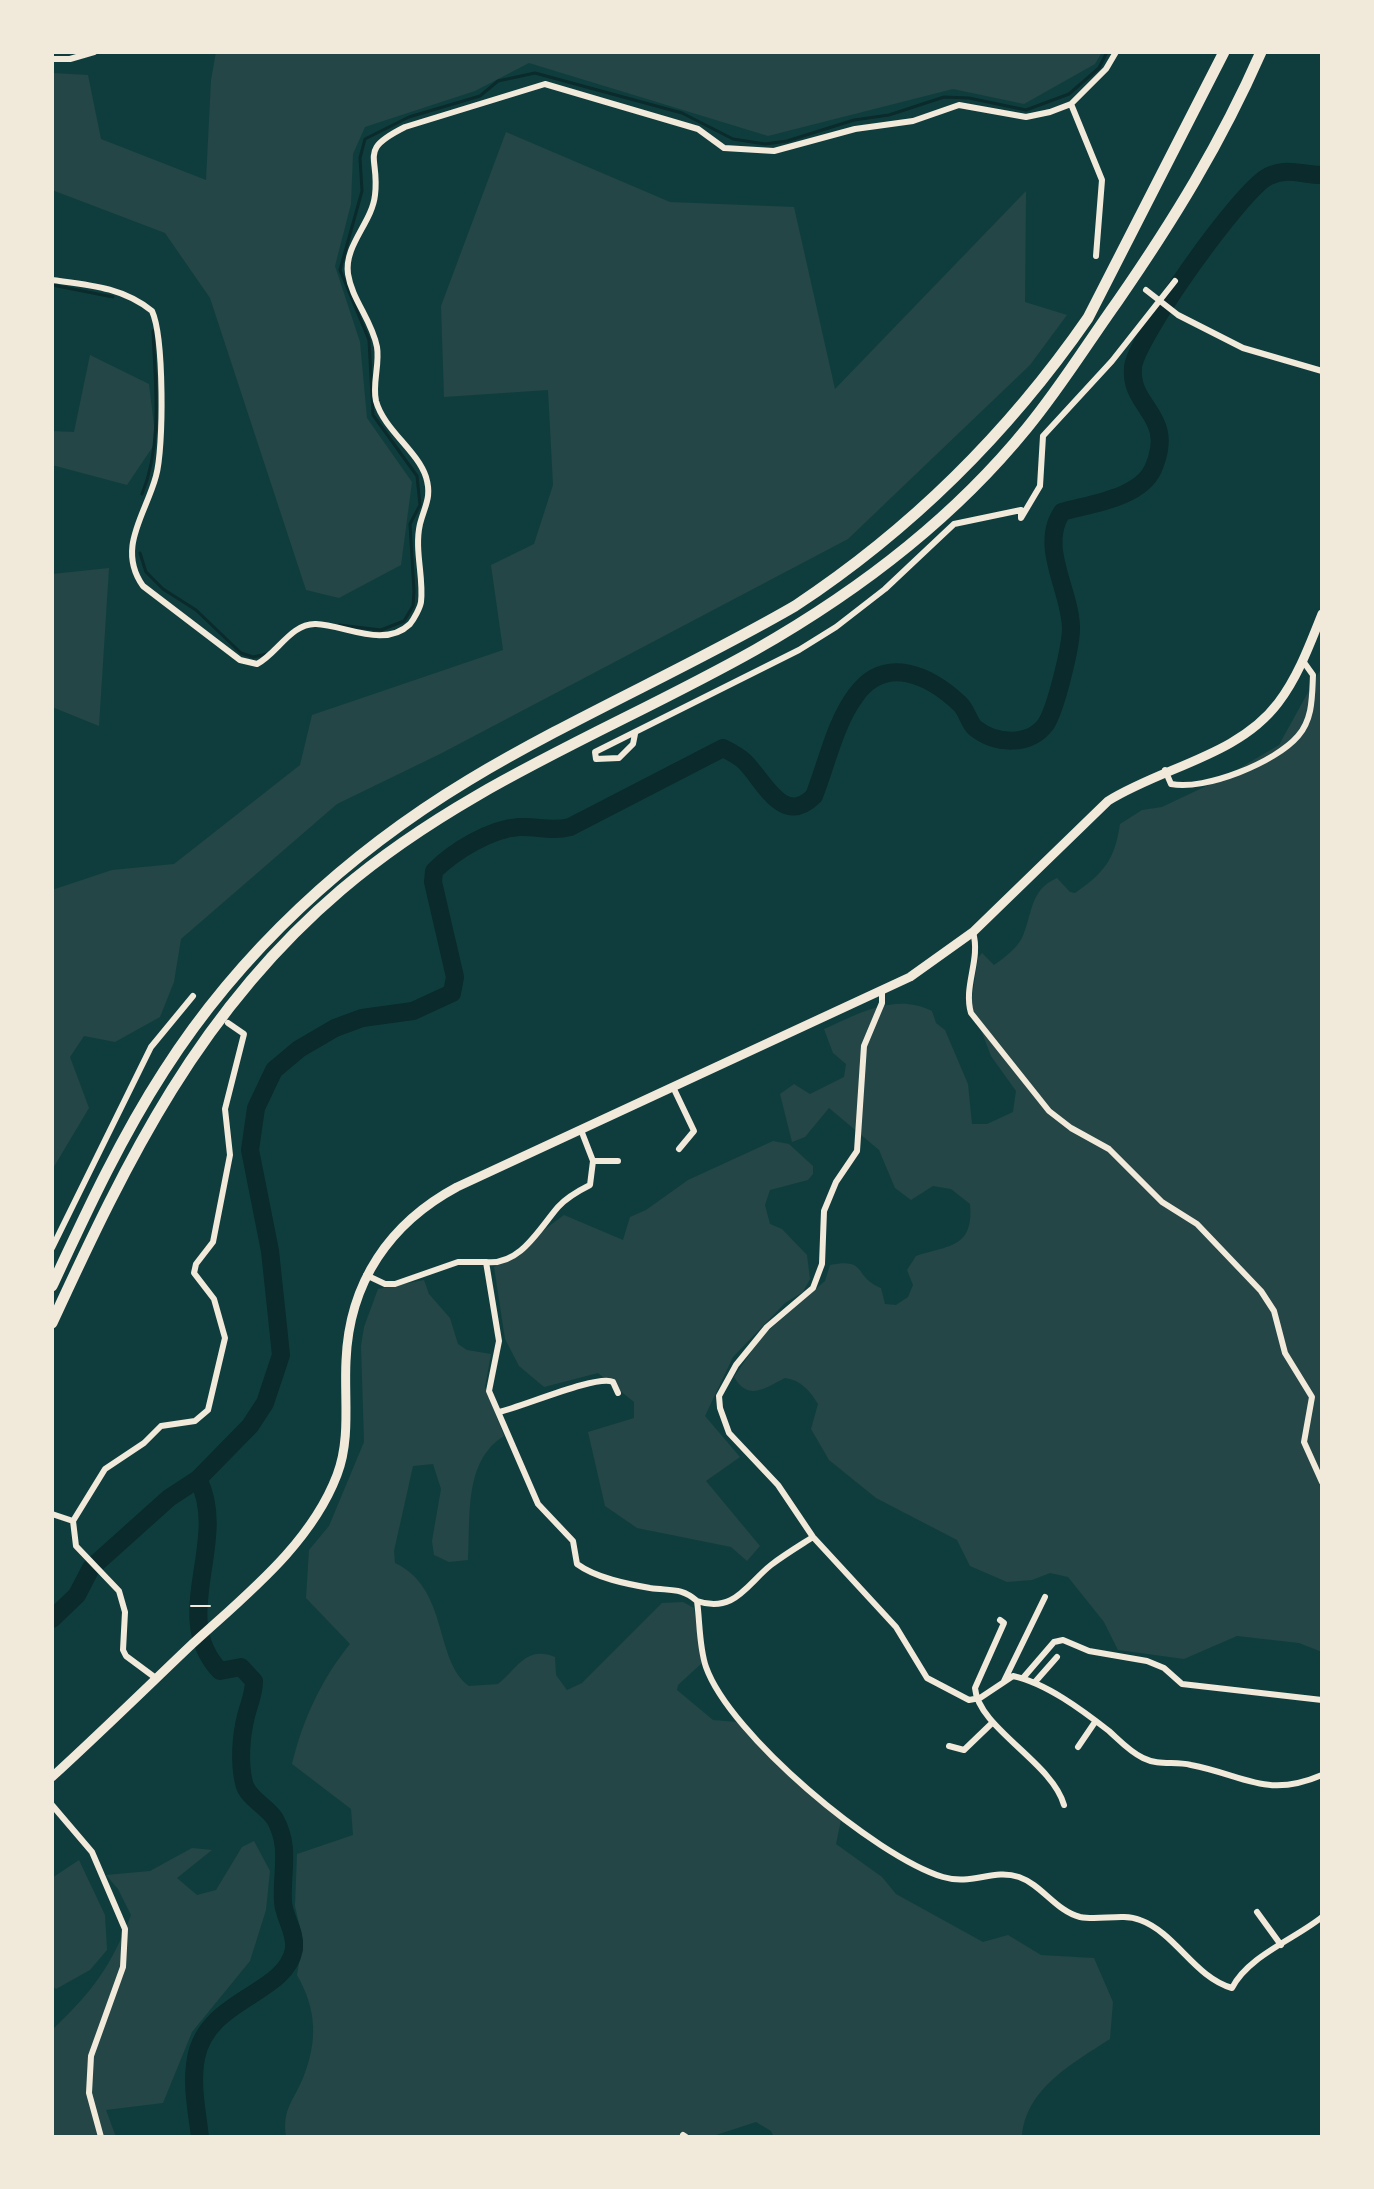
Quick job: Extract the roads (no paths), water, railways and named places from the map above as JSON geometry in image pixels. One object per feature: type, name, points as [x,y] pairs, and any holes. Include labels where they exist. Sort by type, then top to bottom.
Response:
[{"type":"highway","points":[[52,1286],[123,1140],[164,1070],[235,976],[331,879],[386,835],[470,780],[795,606],[894,535],[933,499],[1013,413],[1060,358],[1088,318],[1224,52]]},
{"type":"highway","points":[[52,1323],[130,1158],[177,1077],[246,985],[294,933],[340,890],[434,820],[532,763],[692,683],[804,621],[893,558],[948,511],[1028,427],[1152,253],[1209,161],[1261,52]]},
{"type":"main road","points":[[52,1777],[291,1548],[327,1499],[339,1471],[345,1435],[351,1323],[366,1275],[395,1233],[433,1200],[882,991],[936,960],[973,932],[1108,801],[1165,770],[1222,748],[1264,718],[1278,704],[1303,661],[1322,614]]},
{"type":"street","points":[[52,59],[70,59],[94,52]]},
{"type":"street","points":[[52,280],[95,285],[123,293],[152,311],[159,333],[159,456],[156,477],[135,526],[132,557],[136,575],[143,586],[240,660],[257,664],[299,628],[315,624],[371,636],[409,625],[421,605],[418,542],[420,523],[430,501],[425,475],[376,402],[378,350],[370,319],[355,295],[347,269],[350,254],[374,200],[375,179],[371,163],[377,145],[384,137],[405,127],[545,84],[698,129],[724,148],[747,152],[774,151],[855,129],[913,121],[959,105],[1026,117],[1071,104],[1106,69],[1116,52]]},
{"type":"street","points":[[1071,104],[1102,180],[1096,256]]},
{"type":"street","points":[[635,734],[633,744],[619,758],[596,759],[595,752],[799,650],[836,627],[885,589],[954,524],[1021,510],[1021,518],[1040,486],[1043,436],[1124,347],[1175,281]]},
{"type":"street","points":[[1146,290],[1178,315],[1243,348],[1322,371]]},
{"type":"street","points":[[1165,770],[1171,784],[1182,786],[1235,775],[1298,736],[1310,715],[1313,675],[1303,661]]},
{"type":"street","points":[[973,932],[977,948],[968,1001],[971,1013],[1049,1111],[1071,1128],[1109,1149],[1162,1202],[1197,1224],[1269,1301],[1285,1353],[1312,1397],[1304,1442],[1322,1482]]},
{"type":"street","points":[[882,991],[882,1003],[864,1046],[857,1151],[826,1204],[821,1226],[822,1264],[813,1288],[767,1327],[736,1365],[719,1396],[723,1424],[778,1485],[813,1537],[896,1627],[927,1678],[954,1695],[976,1699],[1013,1676],[1023,1678],[1035,1682],[1095,1722],[1142,1758],[1166,1765],[1188,1764],[1263,1786],[1292,1787],[1322,1775]]},
{"type":"street","points":[[52,1248],[151,1047],[193,996]]},
{"type":"street","points":[[157,1679],[123,1650],[125,1612],[113,1583],[76,1546],[73,1521],[105,1469],[144,1443],[161,1426],[195,1421],[208,1410],[225,1338],[214,1299],[194,1273],[196,1264],[213,1242],[230,1155],[225,1109],[244,1034],[228,1023]]},
{"type":"street","points":[[673,1087],[694,1131],[679,1149]]},
{"type":"street","points":[[366,1275],[385,1284],[395,1284],[458,1262],[510,1259],[542,1228],[560,1204],[590,1185],[593,1161],[581,1130]]},
{"type":"street","points":[[593,1161],[618,1161]]},
{"type":"street","points":[[486,1262],[499,1341],[489,1391],[538,1504],[573,1541],[577,1564],[591,1574],[650,1588],[685,1591],[697,1601],[715,1604],[743,1595],[772,1564],[813,1537]]},
{"type":"street","points":[[499,1412],[563,1393],[599,1378],[613,1382],[618,1393]]},
{"type":"street","points":[[52,1514],[73,1521]]},
{"type":"street","points":[[1004,1681],[1045,1597]]},
{"type":"street","points":[[697,1601],[706,1668],[721,1694],[774,1761],[891,1854],[964,1883],[997,1874],[1025,1879],[1069,1913],[1080,1917],[1138,1918],[1159,1932],[1200,1970],[1232,1988],[1236,1980],[1322,1917]]},
{"type":"street","points":[[1000,1620],[1004,1623],[975,1688],[976,1699],[991,1724],[1017,1742],[1064,1805]]},
{"type":"street","points":[[1023,1678],[1054,1642],[1063,1640],[1089,1651],[1147,1661],[1164,1668],[1182,1684],[1322,1700]]},
{"type":"street","points":[[1035,1682],[1057,1657]]},
{"type":"street","points":[[1078,1747],[1095,1722]]},
{"type":"street","points":[[949,1746],[964,1750],[991,1724]]},
{"type":"street","points":[[52,1805],[92,1852],[125,1929],[123,1967],[91,2056],[89,2093],[101,2137]]},
{"type":"street","points":[[1257,1912],[1281,1945]]},
{"type":"waterway","points":[[339,625],[381,630],[404,621],[413,606],[414,591],[410,524],[420,505],[417,476],[373,415],[369,340],[340,270],[362,191],[360,158],[365,139],[409,117],[480,96],[498,81],[535,73],[682,113],[733,139],[765,144],[787,141],[854,120],[889,115],[944,97],[969,98],[1026,110],[1069,94],[1099,68],[1107,52]]},
{"type":"waterway","points":[[52,1619],[77,1595],[91,1568],[169,1498],[198,1479],[250,1426],[265,1403],[281,1355],[270,1251],[250,1150],[256,1108],[274,1070],[299,1049],[335,1028],[362,1018],[413,1011],[452,993],[455,977],[433,882],[434,871],[462,849],[496,832],[519,827],[570,827],[723,748],[743,760],[775,798],[793,806],[803,804],[814,796],[849,706],[868,682],[881,675],[894,672],[908,674],[935,685],[962,706],[975,728],[992,737],[1021,740],[1039,731],[1046,724],[1054,705],[1071,630],[1055,555],[1053,540],[1056,526],[1062,512],[1113,498],[1137,487],[1147,479],[1159,451],[1156,424],[1134,381],[1133,367],[1139,351],[1192,265],[1256,186],[1269,176],[1282,172],[1322,175]]},
{"type":"waterway","points":[[52,285],[113,297]]},
{"type":"waterway","points":[[142,494],[149,475],[155,434],[153,331]]},
{"type":"waterway","points":[[140,553],[146,572],[163,589],[196,610],[241,653],[253,657],[267,654]]},
{"type":"waterway","points":[[198,1479],[206,1503],[208,1528],[199,1627],[205,1650],[220,1671],[241,1667],[254,1681],[243,1732],[242,1775],[249,1793],[271,1814],[280,1830],[284,1850],[283,1902],[294,1942],[288,1964],[277,1977],[230,2009],[203,2038],[196,2058],[194,2078],[200,2137]]}]
